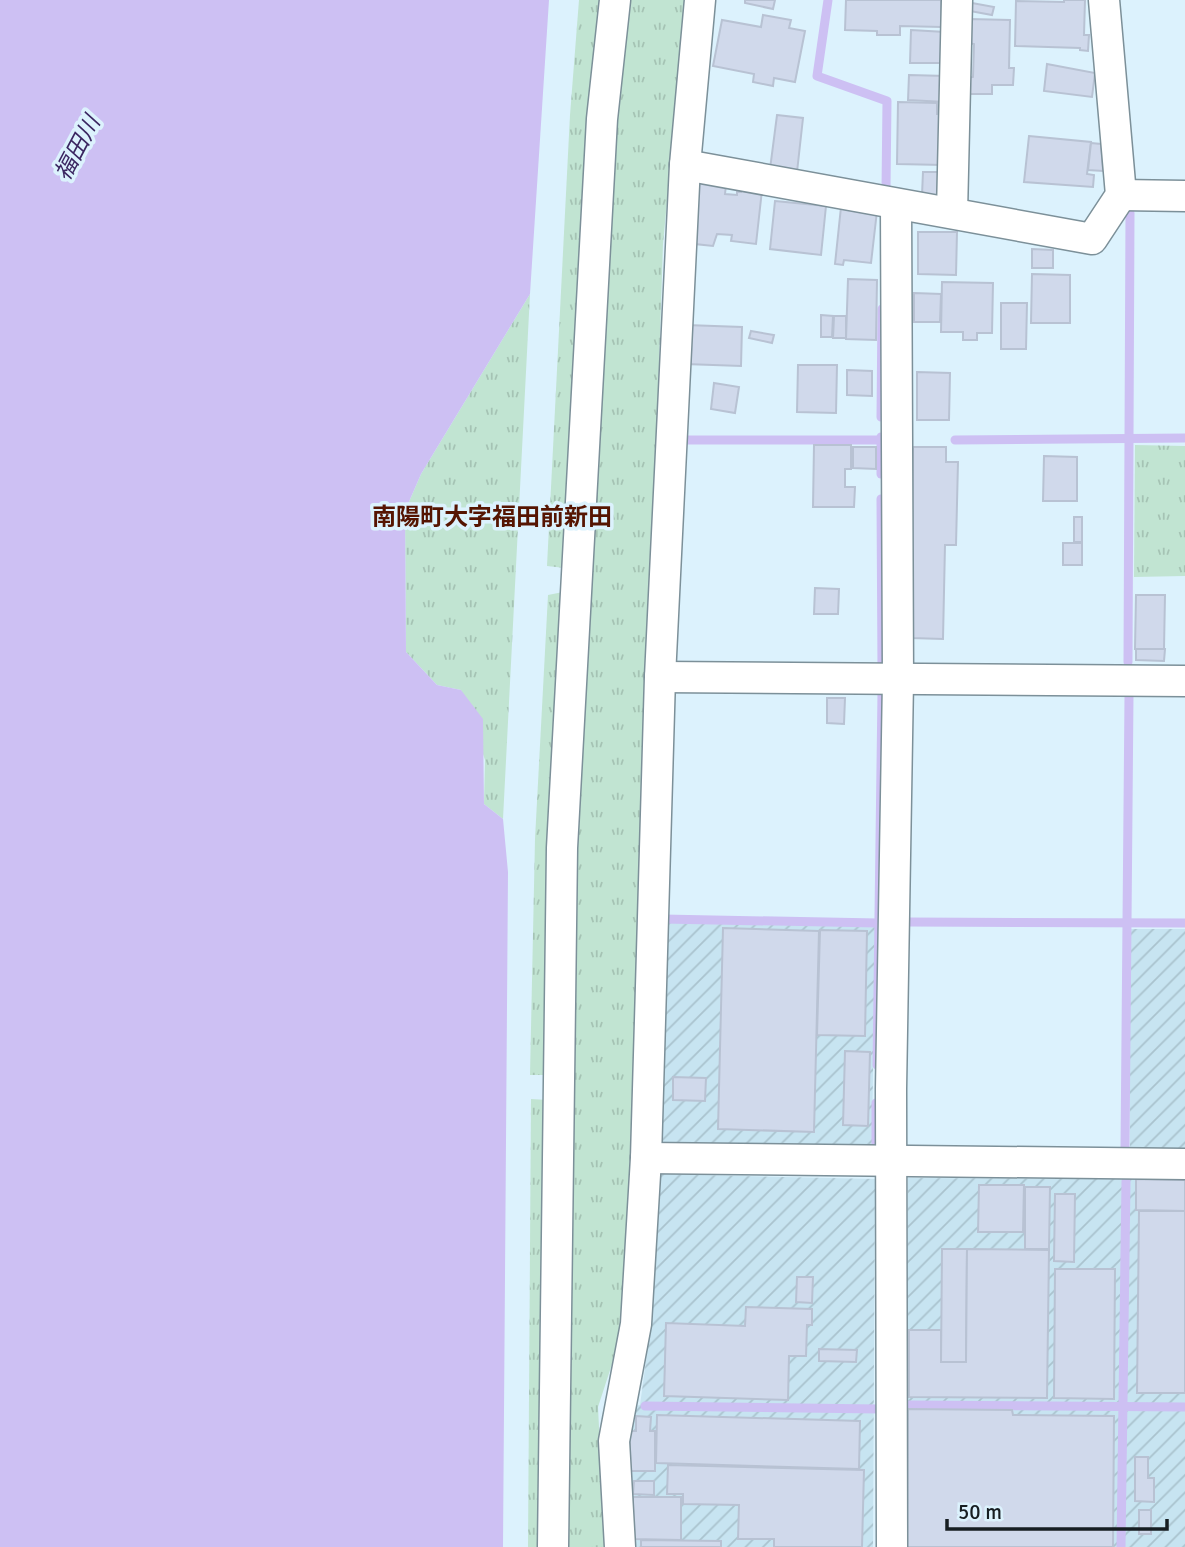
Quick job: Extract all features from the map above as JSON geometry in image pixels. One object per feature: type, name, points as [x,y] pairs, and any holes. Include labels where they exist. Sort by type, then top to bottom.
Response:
[{"type":"street","points":[[553,1547],[562,848],[602,118],[615,0]]},
{"type":"street","points":[[620,1547],[614,1441],[636,1324],[646,1158],[660,677],[685,165],[700,0]]},
{"type":"street","points":[[952,213],[957,0]]},
{"type":"street","points":[[685,165],[1092,239],[1121,195],[1104,0]]},
{"type":"street","points":[[1121,195],[1185,196]]},
{"type":"street","points":[[892,1547],[891,1162],[898,680],[896,204]]},
{"type":"street","points":[[660,677],[1185,681]]},
{"type":"street","points":[[646,1158],[1185,1164]]},
{"type":"shaded area","points":[[662,922],[875,926],[872,1149],[656,1146]]},
{"type":"shaded area","points":[[1129,929],[1185,929],[1185,1150],[1130,1149]]},
{"type":"shaded area","points":[[655,1174],[875,1179],[873,1547],[631,1547],[626,1408],[640,1405],[651,1324]]},
{"type":"shaded area","points":[[908,1178],[1185,1179],[1185,1547],[904,1547]]},
{"type":"green space","points":[[579,0],[604,0],[565,568],[547,566],[570,115]]},
{"type":"green space","points":[[625,0],[686,0],[663,244],[628,1315],[598,1407],[605,1547],[566,1547],[575,848],[611,119]]},
{"type":"green space","points":[[530,294],[503,819],[484,804],[485,760],[461,690],[437,685],[406,652],[405,511],[421,474]]},
{"type":"green space","points":[[1135,445],[1185,446],[1185,576],[1134,577]]},
{"type":"green space","points":[[563,592],[548,1075],[530,1075],[535,839],[548,595]]},
{"type":"green space","points":[[531,1099],[548,1100],[544,1547],[528,1547]]},
{"type":"water","name":"福田川","points":[[0,0],[549,0],[530,294],[421,474],[405,511],[406,652],[437,685],[461,690],[483,719],[484,804],[503,819],[508,872],[503,1547],[0,1547]]},
{"type":"building","points":[[745,0],[775,0],[773,9],[745,3]]},
{"type":"building","points":[[846,0],[941,0],[941,27],[900,26],[900,35],[845,30]]},
{"type":"building","points":[[1085,0],[1084,35],[1089,35],[1088,51],[1080,48],[1015,46],[1016,1]]},
{"type":"building","points":[[972,3],[994,7],[992,15],[970,11]]},
{"type":"building","points":[[763,15],[791,20],[789,28],[805,31],[795,82],[774,78],[773,86],[753,82],[754,74],[713,66],[722,20],[761,27]]},
{"type":"building","points":[[969,19],[1010,20],[1009,68],[1014,68],[1013,85],[992,85],[992,94],[967,94],[967,78],[973,77],[974,44],[968,43]]},
{"type":"building","points":[[911,30],[945,32],[944,63],[910,63]]},
{"type":"building","points":[[1047,64],[1095,73],[1092,97],[1044,91]]},
{"type":"building","points":[[909,75],[946,76],[945,102],[908,100]]},
{"type":"building","points":[[898,102],[937,103],[937,114],[944,114],[943,165],[897,164]]},
{"type":"building","points":[[777,115],[803,118],[797,172],[770,169]]},
{"type":"building","points":[[1029,136],[1091,142],[1087,174],[1094,175],[1093,187],[1024,182]]},
{"type":"building","points":[[1091,143],[1101,144],[1103,171],[1088,170]]},
{"type":"building","points":[[923,172],[942,172],[941,195],[922,195]]},
{"type":"building","points":[[697,182],[726,185],[725,194],[737,195],[742,188],[762,190],[756,244],[731,241],[732,235],[717,234],[713,246],[695,244]]},
{"type":"building","points":[[775,201],[826,206],[821,255],[770,249]]},
{"type":"building","points":[[841,207],[877,211],[871,263],[844,260],[843,265],[835,264]]},
{"type":"building","points":[[918,232],[957,232],[956,275],[918,274]]},
{"type":"building","points":[[1032,249],[1053,250],[1053,268],[1032,268]]},
{"type":"building","points":[[1032,274],[1070,275],[1070,323],[1031,323]]},
{"type":"building","points":[[848,279],[877,280],[876,340],[846,339]]},
{"type":"building","points":[[942,282],[993,283],[992,333],[977,333],[977,340],[963,340],[963,332],[941,332]]},
{"type":"building","points":[[914,293],[941,294],[940,322],[914,322]]},
{"type":"building","points":[[1001,303],[1027,303],[1026,349],[1001,349]]},
{"type":"building","points":[[821,315],[833,316],[832,337],[821,337]]},
{"type":"building","points":[[834,316],[846,316],[846,338],[833,338]]},
{"type":"building","points":[[686,325],[742,327],[741,366],[685,364]]},
{"type":"building","points":[[751,331],[774,335],[772,343],[749,338]]},
{"type":"building","points":[[798,365],[837,365],[836,413],[797,412]]},
{"type":"building","points":[[847,370],[872,371],[872,396],[847,395]]},
{"type":"building","points":[[917,372],[950,373],[949,420],[917,420]]},
{"type":"building","points":[[714,383],[739,387],[735,413],[711,409]]},
{"type":"building","points":[[814,445],[851,445],[851,469],[845,469],[845,487],[855,487],[854,507],[813,507]]},
{"type":"building","points":[[853,447],[876,447],[876,469],[853,468]]},
{"type":"building","points":[[913,447],[946,447],[946,462],[958,462],[956,545],[945,545],[943,639],[911,638]]},
{"type":"building","points":[[1044,456],[1077,457],[1077,501],[1043,501]]},
{"type":"building","points":[[1074,517],[1082,517],[1082,542],[1074,542]]},
{"type":"building","points":[[1063,543],[1082,543],[1082,565],[1063,565]]},
{"type":"building","points":[[815,588],[839,589],[838,614],[814,614]]},
{"type":"building","points":[[1136,595],[1165,595],[1164,649],[1135,649]]},
{"type":"building","points":[[1136,649],[1165,649],[1164,661],[1136,660]]},
{"type":"building","points":[[827,698],[845,698],[844,724],[827,723]]},
{"type":"building","points":[[723,928],[819,931],[814,1132],[718,1129]]},
{"type":"building","points":[[820,930],[867,931],[865,1036],[817,1035]]},
{"type":"building","points":[[845,1051],[870,1052],[868,1126],[843,1125]]},
{"type":"building","points":[[673,1077],[706,1078],[705,1101],[673,1100]]},
{"type":"building","points":[[1136,1179],[1185,1180],[1185,1211],[1136,1210]]},
{"type":"building","points":[[979,1185],[1024,1185],[1023,1232],[978,1232]]},
{"type":"building","points":[[1025,1187],[1050,1187],[1049,1249],[1025,1249]]},
{"type":"building","points":[[1055,1194],[1075,1194],[1074,1262],[1054,1261]]},
{"type":"building","points":[[1139,1211],[1185,1211],[1185,1393],[1137,1393]]},
{"type":"building","points":[[942,1249],[967,1249],[966,1362],[941,1362]]},
{"type":"building","points":[[967,1249],[1049,1250],[1047,1398],[909,1397],[909,1330],[941,1330],[941,1362],[966,1362]]},
{"type":"building","points":[[1055,1269],[1115,1269],[1114,1399],[1054,1398]]},
{"type":"building","points":[[797,1277],[813,1277],[812,1303],[796,1302]]},
{"type":"building","points":[[746,1307],[812,1309],[812,1325],[807,1325],[806,1356],[789,1356],[788,1400],[664,1396],[666,1323],[745,1326]]},
{"type":"building","points":[[819,1349],[857,1350],[856,1362],[819,1361]]},
{"type":"building","points":[[908,1409],[1012,1410],[1013,1415],[1114,1416],[1113,1547],[907,1547]]},
{"type":"building","points":[[657,1415],[860,1421],[859,1469],[656,1463]]},
{"type":"building","points":[[636,1416],[651,1417],[650,1431],[655,1431],[655,1471],[630,1471],[630,1431],[636,1431]]},
{"type":"building","points":[[1135,1457],[1148,1457],[1148,1478],[1154,1478],[1154,1502],[1135,1501]]},
{"type":"building","points":[[668,1465],[864,1470],[862,1547],[774,1547],[774,1539],[738,1539],[739,1505],[683,1504],[683,1494],[667,1494]]},
{"type":"building","points":[[634,1481],[654,1481],[654,1495],[633,1494]]},
{"type":"building","points":[[633,1497],[681,1497],[681,1540],[633,1539]]},
{"type":"building","points":[[1139,1510],[1151,1510],[1151,1534],[1139,1534]]},
{"type":"building","points":[[641,1540],[721,1541],[721,1547],[641,1547]]},
{"type":"waterway","points":[[828,0],[817,76],[887,101],[886,189]]},
{"type":"waterway","points":[[1128,662],[1130,213]]},
{"type":"waterway","points":[[881,417],[882,309]]},
{"type":"waterway","points":[[881,437],[881,474]]},
{"type":"waterway","points":[[955,440],[1185,438]]},
{"type":"waterway","points":[[679,440],[881,440]]},
{"type":"waterway","points":[[881,499],[882,670]]},
{"type":"waterway","points":[[877,1065],[882,692]]},
{"type":"waterway","points":[[1125,1149],[1129,696]]},
{"type":"waterway","points":[[663,919],[878,923]]},
{"type":"waterway","points":[[908,922],[1185,923]]},
{"type":"waterway","points":[[876,1103],[876,1148]]},
{"type":"waterway","points":[[1121,1547],[1126,1181]]},
{"type":"waterway","points":[[907,1405],[1185,1407]]},
{"type":"waterway","points":[[645,1406],[879,1409]]},
{"type":"district","name":"南陽町大字福田前新田","points":[[492,517]]}]
